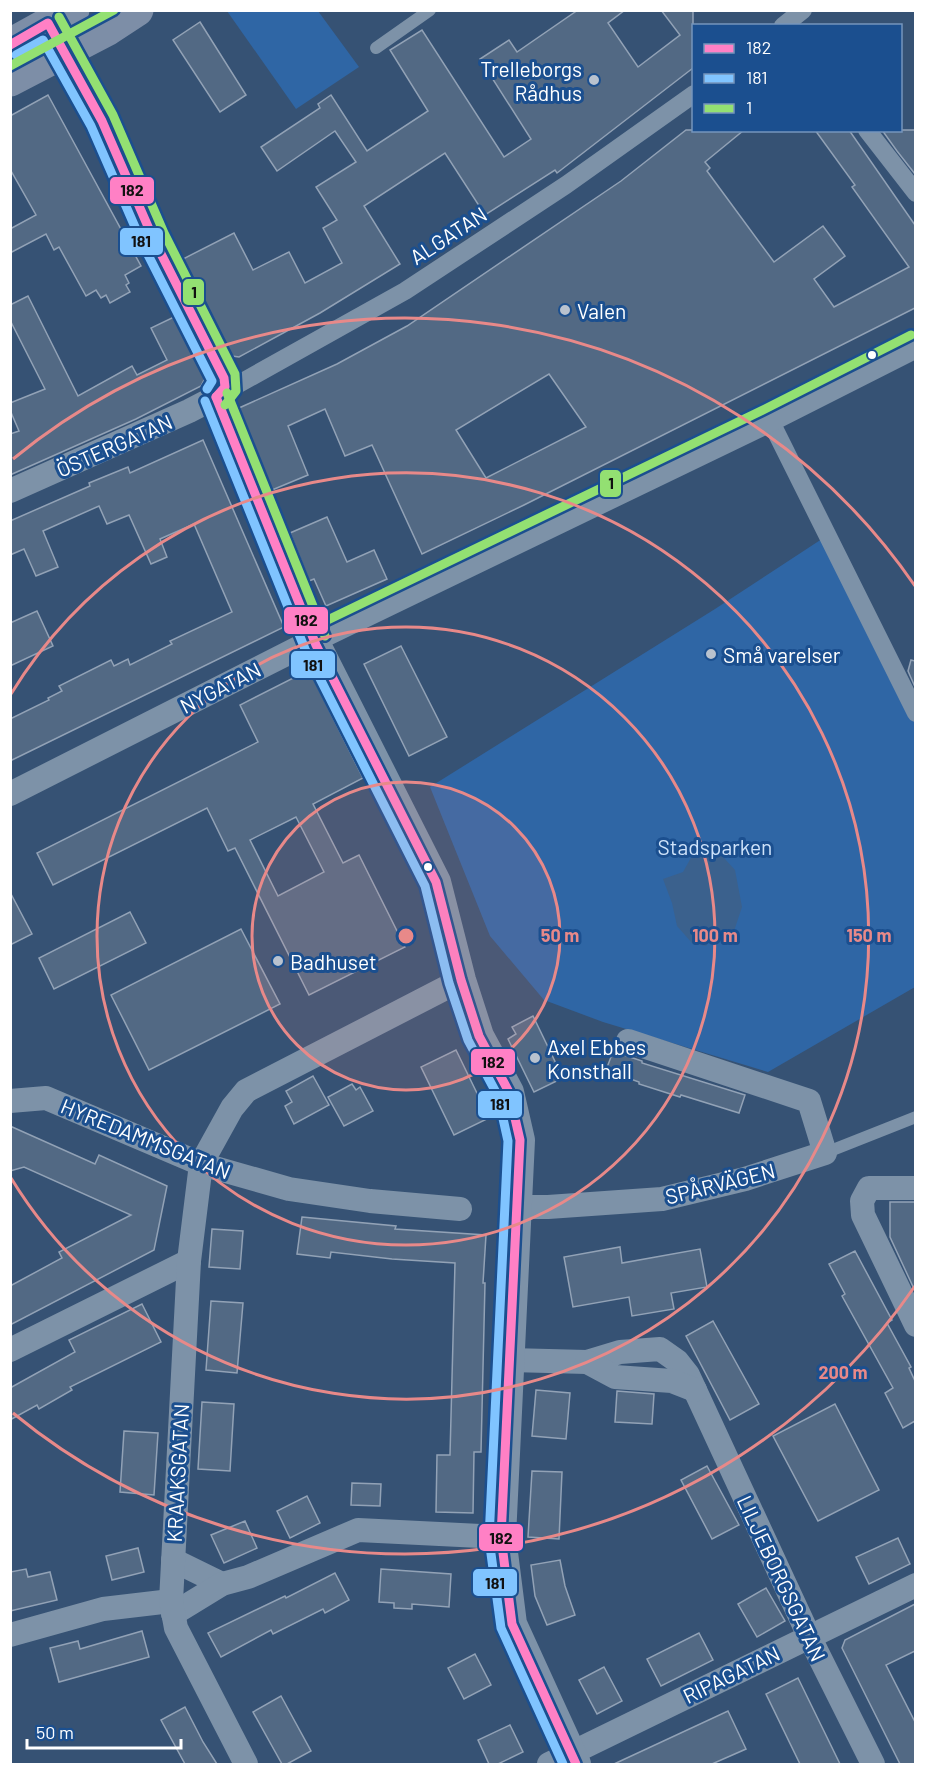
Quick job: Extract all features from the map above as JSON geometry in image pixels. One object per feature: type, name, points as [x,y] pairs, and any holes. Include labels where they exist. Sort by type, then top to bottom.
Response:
[{"type":"main road","points":[[10,80],[108,29],[137,10]]},
{"type":"main road","points":[[10,45],[53,15]]},
{"type":"street","points":[[785,24],[803,10]]},
{"type":"street","points":[[53,15],[64,51],[102,121],[153,238],[224,378],[225,387],[216,397],[314,640],[436,882],[461,980],[479,1036],[509,1092],[520,1140],[501,1537],[512,1624],[565,1761]]},
{"type":"street","name":"ALGATAN","points":[[216,397],[405,291],[566,185],[692,95]]},
{"type":"street","points":[[869,132],[915,193]]},
{"type":"street","name":"NYGATAN","points":[[10,794],[314,640],[770,420],[915,346]]},
{"type":"street","name":"ÖSTERGATAN","points":[[10,490],[216,397]]},
{"type":"street","points":[[770,420],[915,713]]},
{"type":"street","points":[[201,1164],[232,1107],[246,1091],[461,980]]},
{"type":"street","points":[[628,1041],[809,1101],[825,1153]]},
{"type":"street","name":"HYREDAMMSGATAN","points":[[10,1101],[46,1098],[201,1164],[289,1188],[370,1202],[460,1209]]},
{"type":"street","name":"SPÅRVÄGEN","points":[[516,1207],[662,1199],[745,1179],[825,1153]]},
{"type":"street","name":"KRAAKSGATAN","points":[[201,1164],[189,1261],[172,1607],[176,1628],[246,1764]]},
{"type":"street","points":[[915,1188],[869,1188],[862,1201],[863,1215],[915,1325]]},
{"type":"street","points":[[10,1350],[189,1261]]},
{"type":"street","name":"LILJEBORGSGATAN","points":[[510,1360],[587,1362],[615,1377],[672,1381],[695,1390],[809,1636],[873,1764]]},
{"type":"street","points":[[10,1635],[103,1609],[172,1607],[222,1584],[248,1577],[358,1530],[501,1537]]},
{"type":"street","points":[[173,1560],[222,1584]]},
{"type":"street","name":"RIPAGATAN","points":[[565,1761],[809,1636],[915,1585]]},
{"type":"lane","points":[[376,48],[430,10]]},
{"type":"lane","name":"SPÅRVÄGEN","points":[[825,1153],[915,1117]]},
{"type":"green space","points":[[227,11],[318,11],[359,67],[296,109]]},
{"type":"green space","name":"Stadsparken","points":[[828,535],[915,713],[915,987],[768,1072],[603,1022],[544,1000],[490,936],[430,787],[715,609]]},
{"type":"shaded area","points":[[714,847],[735,870],[742,907],[734,931],[715,935],[706,946],[692,943],[677,926],[663,879],[683,872],[692,856]]},
{"type":"building","points":[[578,10],[625,10],[608,23],[638,67],[680,35],[661,10],[693,10],[692,69],[557,173],[555,170],[485,215],[445,153],[364,206],[400,264],[320,313],[239,357],[232,356],[183,259],[234,233],[253,270],[289,252],[305,283],[342,263],[323,228],[337,220],[316,187],[356,162],[335,131],[277,171],[261,147],[320,108],[318,104],[331,95],[367,151],[428,111],[390,50],[422,30],[504,157],[531,139],[480,59],[509,40],[517,52]]},
{"type":"building","points":[[200,22],[246,95],[220,112],[173,40]]},
{"type":"building","points":[[48,95],[141,266],[125,275],[129,283],[126,285],[130,292],[110,303],[106,295],[101,298],[96,290],[86,296],[59,247],[54,250],[46,234],[10,253],[10,229],[36,215],[10,169],[10,116]]},
{"type":"building","points":[[686,130],[742,132],[705,162],[710,168],[707,171],[774,262],[823,226],[845,256],[814,279],[834,307],[909,267],[852,187],[855,185],[816,132],[850,132],[915,225],[915,308],[422,554],[372,445],[345,456],[325,409],[288,426],[308,475],[272,490],[239,408],[337,364],[407,326],[621,181]],"holes":[[[549,374],[586,427],[486,478],[456,430]]]},
{"type":"building","points":[[915,130],[915,174],[883,132]]},
{"type":"building","points":[[28,296],[78,396],[132,366],[137,375],[167,360],[151,328],[174,317],[205,378],[201,386],[136,419],[10,475],[10,434],[19,431],[10,410],[10,403],[45,389],[10,320],[10,305]]},
{"type":"building","points":[[203,440],[284,627],[10,761],[10,719],[49,700],[48,698],[62,691],[59,686],[111,660],[114,666],[128,659],[130,665],[172,644],[170,641],[232,612],[194,524],[160,539],[167,557],[151,564],[129,515],[107,524],[99,506],[43,531],[58,567],[36,576],[24,549],[10,555],[10,521],[90,486],[89,483],[128,467],[130,473]]},
{"type":"building","points":[[327,517],[347,562],[374,550],[387,579],[326,606],[314,579],[309,581],[290,533]]},
{"type":"building","points":[[37,611],[53,646],[10,666],[10,623]]},
{"type":"building","points":[[401,646],[447,737],[409,756],[364,664]]},
{"type":"building","points":[[911,660],[915,661],[915,687],[908,671]]},
{"type":"building","points":[[309,670],[363,778],[313,804],[343,863],[359,855],[405,947],[309,995],[235,848],[228,851],[207,808],[53,885],[37,853],[258,742],[240,705]],"holes":[[[296,817],[324,872],[278,896],[250,840]]]},
{"type":"building","points":[[10,892],[32,934],[10,945]]},
{"type":"building","points":[[130,912],[146,943],[54,989],[39,958]]},
{"type":"building","points":[[241,929],[280,1004],[149,1070],[111,995]]},
{"type":"building","name":"Axel Ebbes Konsthall","points":[[533,1016],[563,1078],[534,1092],[508,1039],[516,1034],[512,1027]]},
{"type":"building","points":[[614,1049],[642,1063],[745,1095],[739,1113],[639,1084],[639,1082],[606,1070]]},
{"type":"building","points":[[456,1050],[489,1118],[454,1135],[421,1067]]},
{"type":"building","points":[[313,1076],[329,1105],[294,1124],[285,1106],[292,1102],[286,1091]]},
{"type":"building","points":[[352,1084],[356,1090],[360,1087],[373,1111],[344,1126],[328,1097]]},
{"type":"building","points":[[10,1126],[95,1164],[99,1155],[167,1186],[154,1250],[10,1325],[10,1286],[62,1258],[59,1252],[131,1215],[24,1167],[10,1171]]},
{"type":"building","points":[[890,1202],[915,1202],[915,1291],[890,1237]]},
{"type":"building","points":[[302,1217],[396,1226],[395,1229],[486,1235],[483,1283],[485,1283],[481,1452],[474,1452],[473,1513],[436,1512],[437,1455],[450,1455],[455,1263],[331,1252],[330,1258],[297,1254]]},
{"type":"building","points":[[212,1229],[243,1231],[240,1269],[209,1267]]},
{"type":"building","points":[[620,1247],[622,1263],[700,1249],[707,1287],[671,1293],[674,1309],[632,1316],[629,1297],[573,1307],[564,1257]]},
{"type":"building","points":[[855,1251],[892,1320],[887,1323],[911,1367],[909,1368],[915,1381],[915,1421],[903,1428],[885,1393],[893,1388],[842,1296],[845,1294],[829,1264]]},
{"type":"building","points":[[211,1301],[243,1303],[237,1373],[206,1370]]},
{"type":"building","points":[[142,1304],[161,1342],[70,1387],[72,1390],[39,1409],[37,1405],[10,1420],[10,1388],[75,1352],[69,1340]]},
{"type":"building","points":[[713,1321],[759,1404],[730,1420],[686,1336]]},
{"type":"building","points":[[536,1390],[570,1393],[566,1439],[532,1436]]},
{"type":"building","points":[[617,1391],[654,1394],[652,1424],[615,1422]]},
{"type":"building","points":[[202,1402],[234,1404],[230,1471],[198,1469]]},
{"type":"building","points":[[835,1404],[879,1490],[818,1521],[773,1436]]},
{"type":"building","points":[[124,1431],[158,1433],[154,1495],[120,1492]]},
{"type":"building","points":[[707,1466],[739,1525],[712,1539],[681,1480]]},
{"type":"building","points":[[532,1471],[562,1472],[559,1539],[528,1537]]},
{"type":"building","points":[[352,1483],[381,1484],[380,1506],[351,1505]]},
{"type":"building","points":[[307,1496],[320,1523],[290,1538],[277,1511]]},
{"type":"building","points":[[245,1521],[257,1548],[224,1563],[211,1535]]},
{"type":"building","points":[[898,1538],[910,1564],[869,1584],[856,1557]]},
{"type":"building","points":[[138,1548],[144,1572],[112,1580],[106,1556]]},
{"type":"building","points":[[560,1560],[565,1586],[575,1615],[547,1625],[535,1596],[531,1565]]},
{"type":"building","points":[[26,1569],[28,1577],[50,1572],[57,1600],[10,1611],[10,1572]]},
{"type":"building","points":[[381,1569],[451,1574],[449,1607],[412,1604],[412,1609],[394,1608],[394,1603],[379,1602]]},
{"type":"building","points":[[335,1573],[349,1600],[325,1613],[323,1609],[273,1634],[271,1630],[221,1657],[208,1633]]},
{"type":"building","points":[[766,1588],[785,1621],[757,1637],[738,1604]]},
{"type":"building","points":[[915,1604],[915,1651],[886,1665],[915,1722],[915,1764],[900,1764],[842,1648],[845,1640]]},
{"type":"building","points":[[142,1631],[149,1657],[59,1682],[50,1648],[78,1641],[80,1649]]},
{"type":"building","points":[[699,1633],[713,1660],[661,1686],[647,1659]]},
{"type":"building","points":[[475,1654],[491,1685],[464,1699],[448,1668]]},
{"type":"building","points":[[604,1667],[622,1701],[597,1714],[579,1680]]},
{"type":"building","points":[[798,1678],[840,1764],[800,1764],[766,1694]]},
{"type":"building","points":[[281,1696],[311,1751],[287,1764],[282,1764],[253,1712]]},
{"type":"building","points":[[185,1707],[217,1764],[185,1764],[161,1720]]},
{"type":"building","points":[[728,1711],[746,1749],[712,1764],[614,1764]]},
{"type":"building","points":[[510,1725],[523,1752],[498,1764],[489,1764],[478,1740]]},
{"type":"transit line","name":"1","points":[[10,66],[114,10]]},
{"type":"transit line","name":"1","points":[[59,17],[113,115],[164,233],[235,374],[236,391],[225,405]]},
{"type":"transit line","name":"182","points":[[10,45],[48,23],[102,121],[153,238],[224,378],[225,387],[216,397]]},
{"type":"transit line","name":"181","points":[[16,55],[43,40],[91,126],[142,243],[212,381],[207,389]]},
{"type":"transit line","name":"1","points":[[309,629],[765,409],[911,335]]},
{"type":"transit line","name":"1","points":[[227,393],[325,636]]},
{"type":"transit line","name":"182","points":[[216,397],[316,645],[436,882],[461,980],[479,1036],[509,1092],[520,1140],[501,1537],[512,1624],[576,1764]]},
{"type":"transit line","name":"181","points":[[205,401],[305,649],[425,886],[449,983],[468,1040],[498,1096],[508,1141],[489,1539],[501,1628],[563,1764]]},
{"type":"place","name":"Trelleborgs Rådhus","points":[[594,80]]},
{"type":"place","name":"Valen","points":[[565,310]]},
{"type":"place","name":"Små varelser","points":[[711,654]]},
{"type":"place","name":"Badhuset","points":[[278,961]]},
{"type":"place","name":"Axel Ebbes Konsthall","points":[[535,1058]]}]
